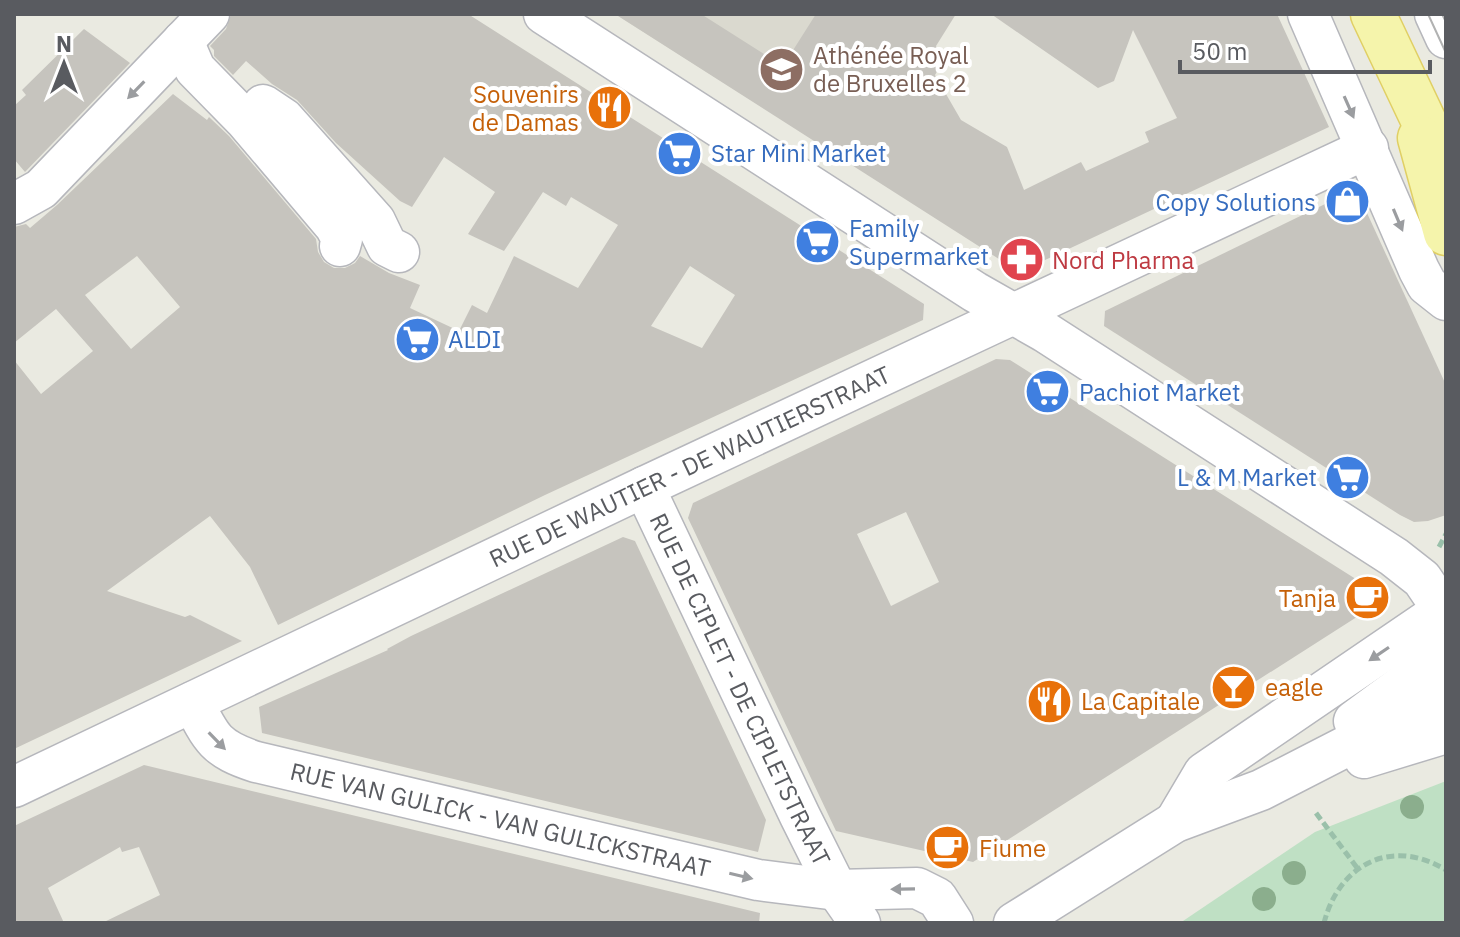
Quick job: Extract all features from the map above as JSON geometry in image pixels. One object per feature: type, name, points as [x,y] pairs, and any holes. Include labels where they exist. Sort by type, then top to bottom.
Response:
[{"type":"main road","points":[[1373,14],[1446,168]]},
{"type":"main road","points":[[1407,89],[1446,233]]},
{"type":"street","points":[[544,14],[1394,557],[1422,579],[1445,609],[1204,773],[1175,822]]},
{"type":"street","points":[[1308,14],[1419,270],[1427,285],[1446,300]]},
{"type":"street","points":[[1435,14],[1446,38]]},
{"type":"street","points":[[14,204],[41,189],[196,27],[335,226],[342,239],[340,246]]},
{"type":"street","points":[[255,113],[284,119],[375,221],[387,246],[399,252]]},
{"type":"street","name":"RUE DE WAUTIER - DE WAUTIERSTRAAT","points":[[14,787],[644,487],[1368,148]]},
{"type":"street","name":"RUE DE CIPLET - DE CIPLETSTRAAT","points":[[644,487],[837,890]]},
{"type":"street","points":[[1261,790],[1446,653]]},
{"type":"street","points":[[1261,790],[1446,695]]},
{"type":"street","name":"RUE VAN GULICK - VAN GULICKSTRAAT","points":[[193,702],[214,740],[226,751],[256,762],[758,880],[837,890],[917,888],[937,898],[953,923]]},
{"type":"street","points":[[1014,923],[1175,822],[1261,790],[1446,733]]},
{"type":"street","points":[[837,890],[860,923]]},
{"type":"path","points":[[1316,813],[1358,869]]},
{"type":"path","points":[[1324,923],[1331,898],[1347,877],[1369,862],[1394,855],[1421,857],[1446,870]]},
{"type":"shaded area","name":"Athénée Royal de Bruxelles 2","points":[[615,14],[896,14],[816,141]]},
{"type":"green space","points":[[1446,781],[1446,923],[1180,923],[1315,832]]},
{"type":"building","points":[[231,14],[468,14],[924,304],[923,320],[545,495],[278,625],[250,567],[210,516],[107,591],[185,617],[190,615],[242,641],[14,749],[14,360],[41,394],[93,351],[56,309],[14,343],[14,227],[26,224],[30,228],[173,94],[207,120],[209,117],[229,136],[316,239],[324,262],[334,268],[345,268],[360,256],[389,273],[420,285],[410,308],[459,331],[472,305],[487,313],[514,256],[578,288],[618,225],[571,197],[566,206],[543,192],[504,251],[468,234],[495,192],[444,157],[412,207],[400,201],[336,143],[297,100],[272,84],[246,61],[233,75],[214,56],[210,46],[226,29]],"holes":[[[137,256],[180,307],[131,349],[85,295]],[[690,266],[735,295],[702,348],[651,326]]]},
{"type":"building","points":[[615,14],[701,14],[783,66],[816,14],[956,14],[936,46],[942,63],[935,75],[961,120],[1007,147],[1024,190],[1081,162],[1086,171],[1149,142],[1145,132],[1177,118],[1133,30],[1114,81],[1098,88],[991,14],[1277,14],[1329,127],[1028,268],[1013,268]]},
{"type":"building","points":[[84,29],[130,63],[25,172],[14,159],[14,106],[26,95],[22,90]]},
{"type":"building","points":[[1356,189],[1446,385],[1446,515],[1428,521],[1414,522],[1400,515],[1104,326],[1105,311]]},
{"type":"building","points":[[996,359],[1010,360],[1370,588],[1374,606],[973,862],[836,831],[688,518],[693,503]],"holes":[[[906,512],[939,582],[891,606],[857,534]]]},
{"type":"building","points":[[623,537],[635,541],[766,820],[758,852],[262,733],[259,707],[388,650],[411,636]]},
{"type":"building","points":[[144,765],[760,913],[759,923],[102,923],[160,895],[139,847],[122,852],[120,847],[48,888],[64,923],[14,923],[14,826]]},
{"type":"tram line","points":[[1428,14],[1446,53]]},
{"type":"tram line","points":[[1442,14],[1446,22]]},
{"type":"place","name":"Athénée Royal de Bruxelles 2","points":[[782,69]]},
{"type":"place","name":"Souvenirs de Damas","points":[[610,108]]},
{"type":"place","name":"Star Mini Market","points":[[680,153]]},
{"type":"place","name":"Copy Solutions","points":[[1347,202]]},
{"type":"place","name":"Family Supermarket","points":[[818,242]]},
{"type":"place","name":"Nord Pharma","points":[[1021,260]]},
{"type":"place","name":"ALDI","points":[[417,339]]},
{"type":"place","name":"Pachiot Market","points":[[1048,392]]},
{"type":"place","name":"L & M Market","points":[[1348,477]]},
{"type":"place","name":"Tanja","points":[[1367,598]]},
{"type":"place","name":"eagle","points":[[1234,687]]},
{"type":"place","name":"La Capitale","points":[[1050,701]]},
{"type":"place","name":"Fiume","points":[[948,848]]}]
